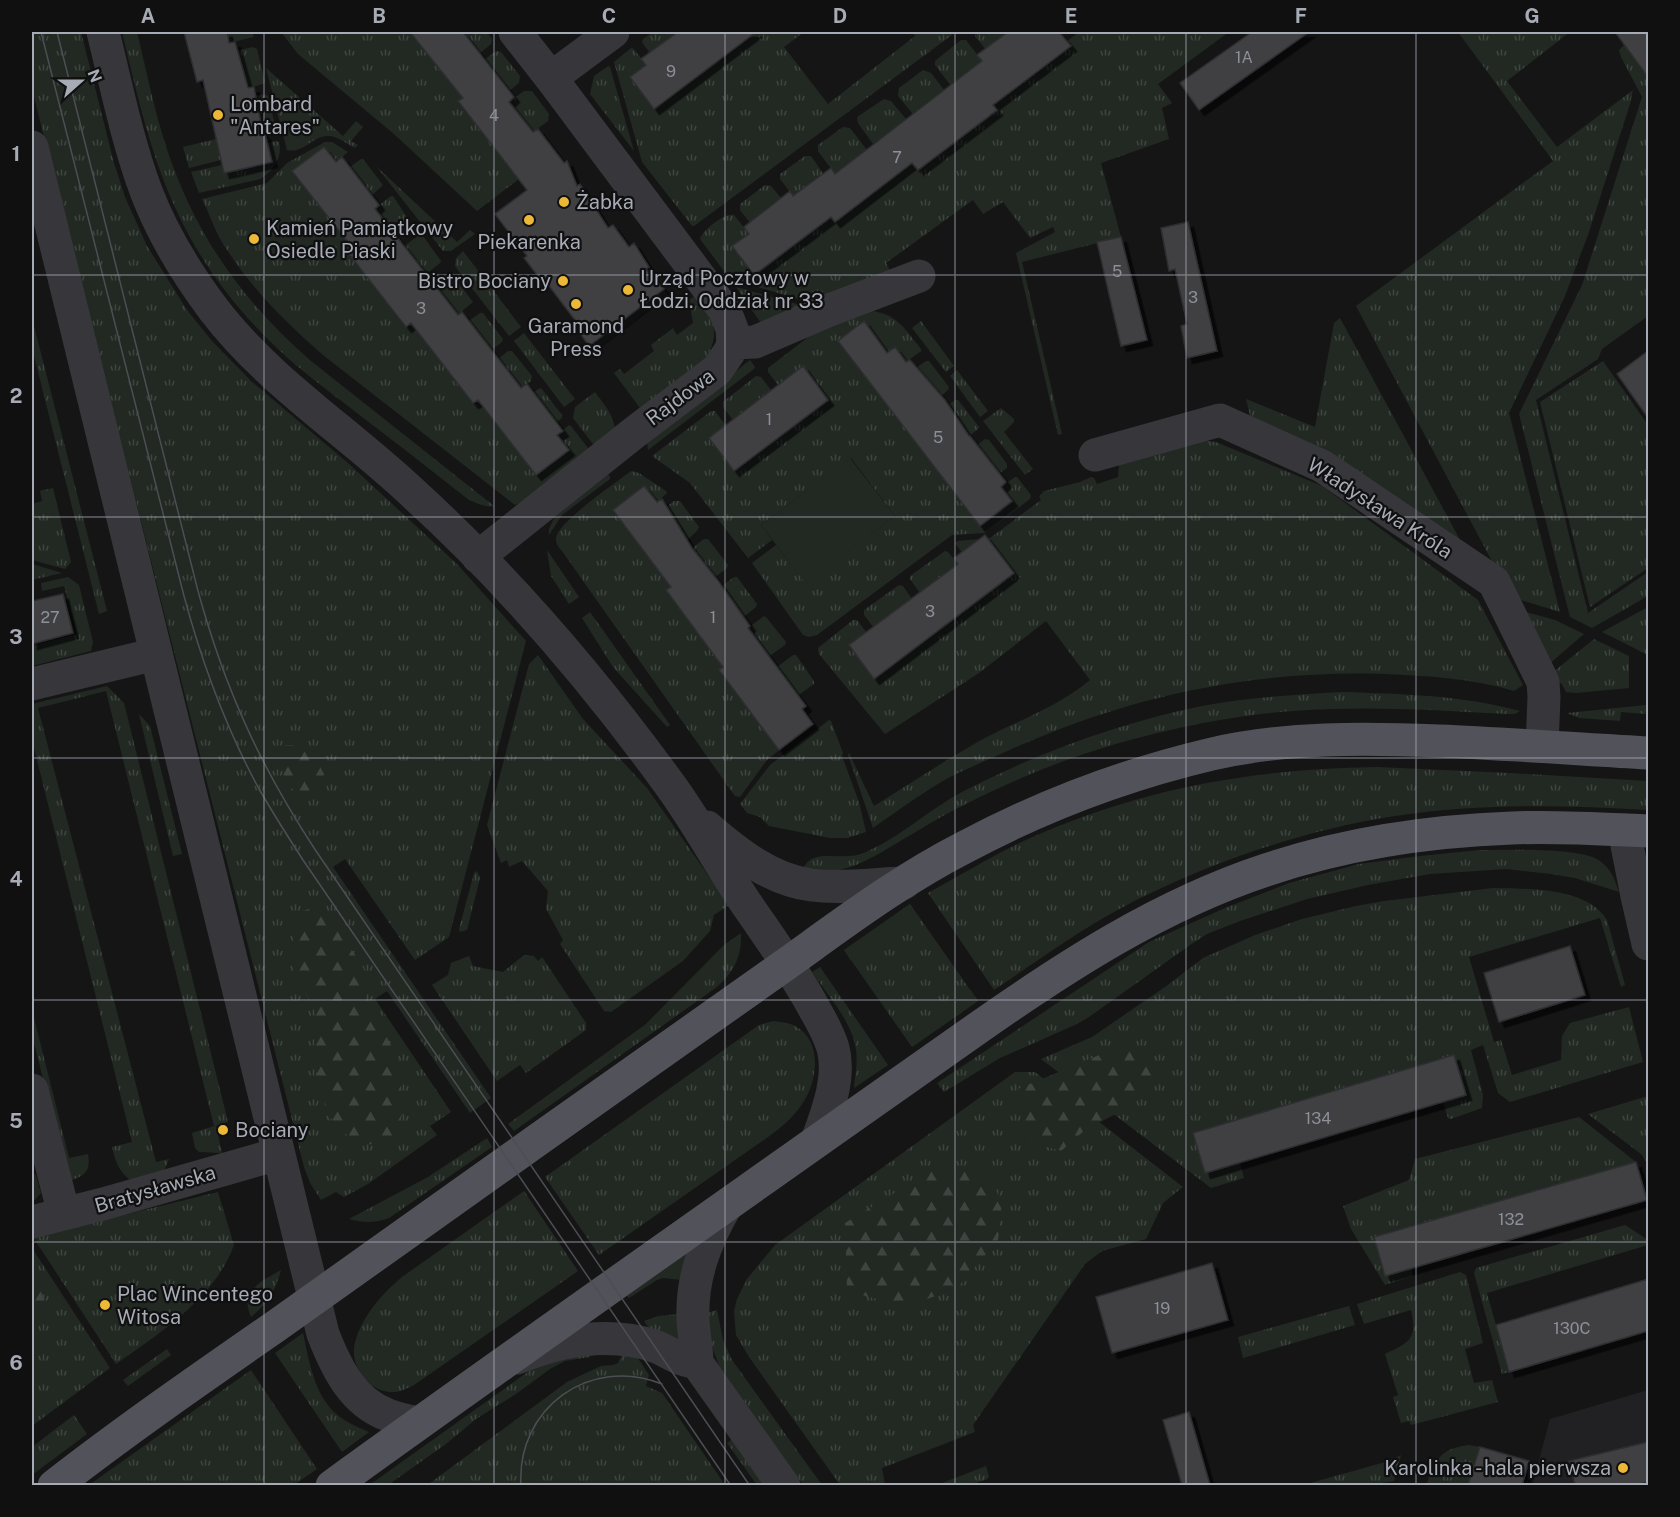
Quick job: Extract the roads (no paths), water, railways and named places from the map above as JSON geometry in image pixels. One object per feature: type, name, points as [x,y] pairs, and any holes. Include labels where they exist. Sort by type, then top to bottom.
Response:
[{"type":"main road","points":[[54,1485],[515,1156],[904,883],[963,848],[1016,822],[1117,782],[1161,768],[1215,754],[1261,746],[1312,741],[1400,739],[1648,753]]},
{"type":"main road","points":[[332,1485],[998,1014],[1114,938],[1165,912],[1266,870],[1321,854],[1375,842],[1423,834],[1513,828],[1636,831]]},
{"type":"street","points":[[103,32],[135,157],[147,192],[179,257],[214,309],[257,358],[416,495],[478,557],[549,634],[606,702],[686,807],[715,857],[787,964],[825,1029],[833,1049],[835,1069],[832,1090],[817,1141]]},
{"type":"street","points":[[515,32],[725,311],[732,328],[733,343],[755,342],[827,311],[919,276]]},
{"type":"street","points":[[551,78],[613,32]]},
{"type":"street","points":[[32,147],[324,1334],[342,1376],[353,1391],[369,1405],[386,1414],[419,1424]]},
{"type":"street","name":"Rajdowa","points":[[478,557],[717,370],[727,357],[733,343]]},
{"type":"street","name":"Władysława Króla","points":[[1095,455],[1220,420],[1322,466],[1494,582],[1543,682],[1542,746]]},
{"type":"street","points":[[32,684],[156,654]]},
{"type":"street","points":[[686,807],[721,839],[747,858],[769,872],[786,879],[828,887],[904,883]]},
{"type":"street","points":[[1636,831],[1648,944]]},
{"type":"street","points":[[32,1090],[64,1214]]},
{"type":"street","name":"Bratysławska","points":[[32,1222],[278,1154]]},
{"type":"street","points":[[726,1206],[707,1243],[695,1281],[693,1323],[697,1364],[784,1485]]},
{"type":"street","points":[[506,1362],[551,1345],[581,1339],[602,1338],[642,1342],[697,1364]]},
{"type":"tram line","points":[[41,32],[184,596],[207,670],[236,743],[259,789],[303,860],[731,1486]]},
{"type":"tram line","points":[[57,32],[198,591],[220,661],[246,726],[278,788],[316,851],[750,1486]]},
{"type":"tram line","points":[[521,1486],[523,1458],[531,1433],[544,1412],[563,1395],[584,1383],[609,1377],[635,1377],[662,1384]]},
{"type":"place","name":"Lombard \"Antares\"","points":[[218,115]]},
{"type":"place","name":"Żabka","points":[[564,202]]},
{"type":"place","name":"Piekarenka","points":[[529,220]]},
{"type":"place","name":"Kamień Pamiątkowy Osiedle Piaski","points":[[254,239]]},
{"type":"place","name":"Bistro Bociany","points":[[563,281]]},
{"type":"place","name":"Urząd Pocztowy w Łodzi. Oddział nr 33","points":[[628,290]]},
{"type":"place","name":"Garamond Press","points":[[576,304]]},
{"type":"place","name":"Bociany","points":[[223,1130]]},
{"type":"place","name":"Plac Wincentego Witosa","points":[[105,1305]]},
{"type":"place","name":"Karolinka - hala pierwsza","points":[[1623,1468]]}]
